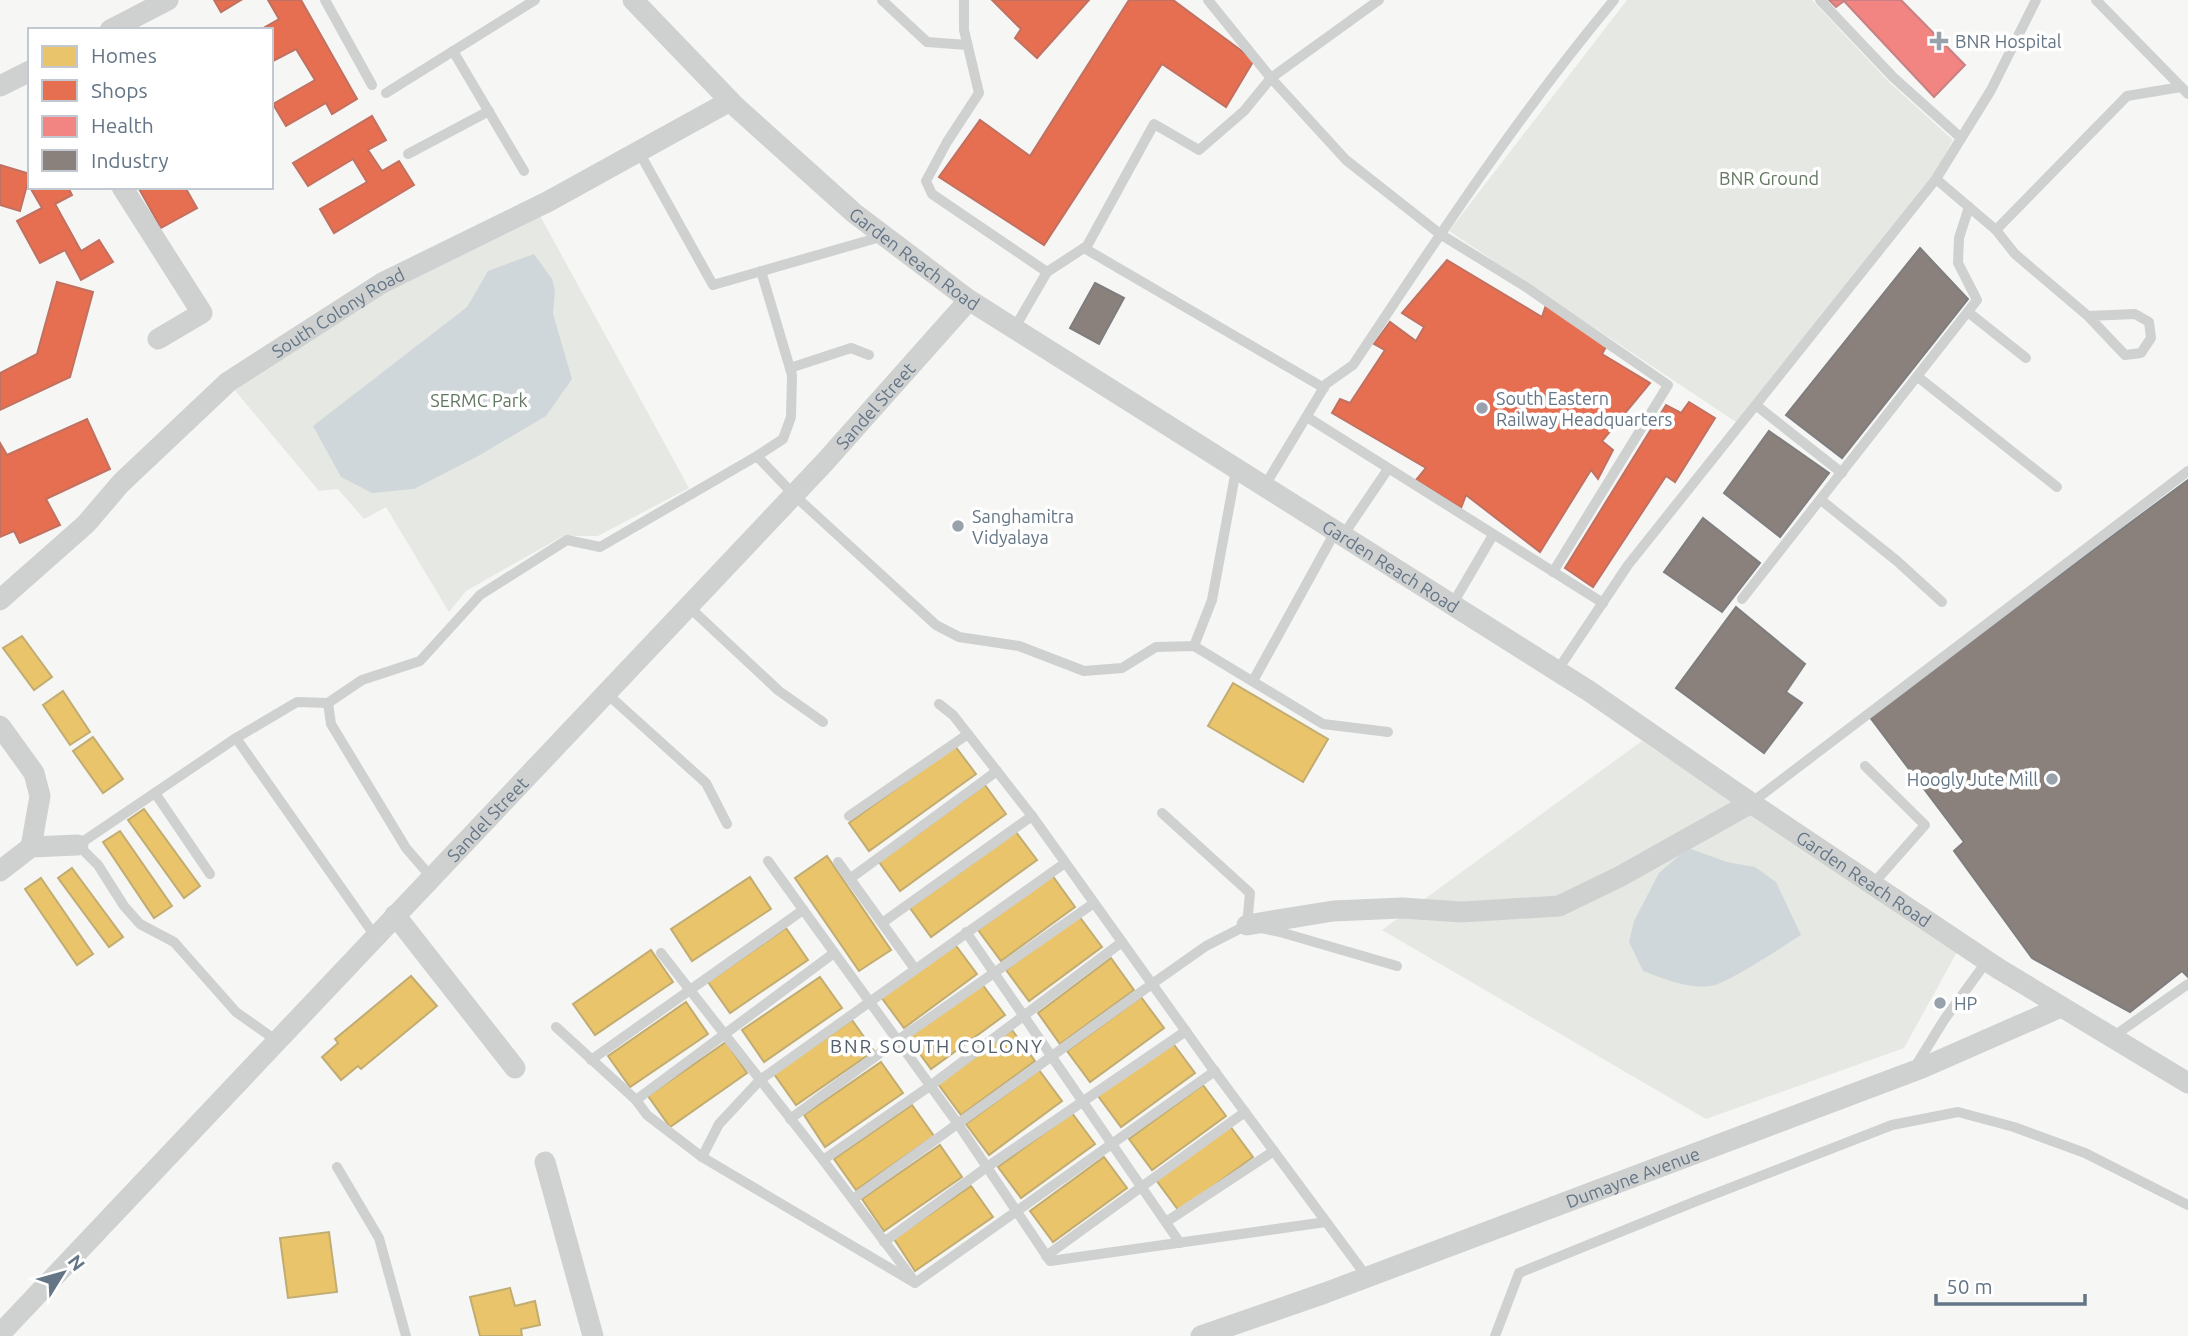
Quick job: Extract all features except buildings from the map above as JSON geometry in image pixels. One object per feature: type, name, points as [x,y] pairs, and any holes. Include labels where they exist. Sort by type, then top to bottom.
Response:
[{"type":"street","points":[[114,28],[168,0]]},
{"type":"street","name":"Garden Reach Road","points":[[633,0],[730,101],[855,213],[969,300],[1589,691],[1987,961],[2188,1083]]},
{"type":"street","points":[[0,86],[28,72]]},
{"type":"street","name":"South Colony Road","points":[[0,600],[86,524],[121,483],[228,382],[382,283],[550,201],[730,101]]},
{"type":"street","points":[[123,189],[202,313],[158,339]]},
{"type":"street","name":"Sandel Street","points":[[0,1334],[794,495],[969,300]]},
{"type":"street","points":[[0,726],[34,774],[40,796],[31,847]]},
{"type":"street","points":[[1247,925],[1333,911],[1402,908],[1462,912],[1559,906],[1619,877],[1751,803]]},
{"type":"street","points":[[0,871],[31,847],[78,845]]},
{"type":"street","points":[[395,915],[514,1068]]},
{"type":"street","name":"Dumayne Avenue","points":[[1201,1336],[1367,1277],[1912,1072],[2062,1007]]},
{"type":"street","points":[[545,1162],[593,1336]]},
{"type":"lane","points":[[325,0],[372,85]]},
{"type":"lane","points":[[386,93],[535,0]]},
{"type":"lane","points":[[882,0],[927,42],[967,45]]},
{"type":"lane","points":[[964,0],[964,30],[979,93],[947,142],[926,181],[932,194],[1047,272]]},
{"type":"lane","points":[[1208,0],[1272,78],[1346,160],[1440,234],[1525,288],[1668,386],[1553,572]]},
{"type":"lane","points":[[1014,329],[1047,272],[1084,248],[1154,124],[1199,150],[1244,111],[1272,78],[1379,0]]},
{"type":"lane","points":[[1264,488],[1324,388],[1353,365],[1440,234],[1564,61],[1614,0]]},
{"type":"lane","points":[[1819,0],[1893,77],[1961,138]]},
{"type":"lane","points":[[1557,671],[1628,565],[1936,180],[1991,90],[2036,0]]},
{"type":"lane","points":[[2096,0],[2184,91]]},
{"type":"lane","points":[[453,51],[524,171]]},
{"type":"lane","points":[[1996,230],[2127,96],[2184,91]]},
{"type":"lane","points":[[408,154],[489,111]]},
{"type":"lane","points":[[639,152],[713,285],[885,236]]},
{"type":"lane","points":[[1936,180],[1996,230],[2015,254],[2088,316],[2125,355],[2141,353],[2151,338],[2149,322],[2135,314],[2088,316]]},
{"type":"lane","points":[[1742,599],[1977,300],[1958,263],[1959,238],[1969,207]]},
{"type":"lane","points":[[1084,248],[1324,388]]},
{"type":"lane","points":[[277,1041],[236,1012],[174,942],[140,924],[124,906],[98,865],[78,845],[236,738],[297,702],[328,703],[362,680],[420,660],[480,595],[567,540],[600,548],[783,439],[791,417],[792,375],[761,271]]},
{"type":"lane","points":[[1968,312],[2026,358]]},
{"type":"lane","points":[[790,368],[851,348],[869,355]]},
{"type":"lane","points":[[1918,377],[2057,487]]},
{"type":"lane","points":[[1757,406],[1842,473]]},
{"type":"lane","points":[[1307,417],[1603,603]]},
{"type":"lane","points":[[757,456],[794,495],[936,625],[959,637],[1019,646],[1084,671],[1122,668],[1156,647],[1194,646],[1323,724],[1388,732]]},
{"type":"lane","points":[[1253,681],[1338,534],[1388,469]]},
{"type":"lane","points":[[1194,646],[1212,600],[1236,470]]},
{"type":"lane","points":[[1751,803],[2188,471]]},
{"type":"lane","points":[[1821,500],[1898,561],[1942,602]]},
{"type":"lane","points":[[1452,605],[1493,535]]},
{"type":"lane","points":[[688,606],[779,691],[823,722]]},
{"type":"lane","points":[[605,692],[706,783],[727,824]]},
{"type":"lane","points":[[328,703],[331,724],[406,848],[431,877]]},
{"type":"lane","points":[[939,704],[953,715],[1032,816],[1185,1031],[1367,1277]]},
{"type":"lane","points":[[849,816],[968,734]]},
{"type":"lane","points":[[236,738],[375,936]]},
{"type":"lane","points":[[1865,766],[1925,825],[1873,884]]},
{"type":"lane","points":[[851,878],[997,771]]},
{"type":"lane","points":[[155,793],[210,874]]},
{"type":"lane","points":[[1163,813],[1250,894],[1247,925]]},
{"type":"lane","points":[[882,923],[1032,816]]},
{"type":"lane","points":[[768,861],[958,1124],[1050,1261],[1326,1222]]},
{"type":"lane","points":[[838,862],[915,969]]},
{"type":"lane","points":[[702,1157],[719,1124],[760,1080],[1065,863]]},
{"type":"lane","points":[[790,1119],[1094,903]]},
{"type":"lane","points":[[591,1060],[803,910]]},
{"type":"lane","points":[[853,1199],[1206,946],[1247,925],[1396,966]]},
{"type":"lane","points":[[966,932],[1180,1243]]},
{"type":"lane","points":[[823,1160],[930,1086],[1122,942]]},
{"type":"lane","points":[[661,953],[823,1160],[915,1283]]},
{"type":"lane","points":[[636,1100],[834,953]]},
{"type":"lane","points":[[1912,1072],[1944,1020],[1987,961]]},
{"type":"lane","points":[[2111,1038],[2188,984]]},
{"type":"lane","points":[[556,1027],[636,1100],[647,1115],[702,1157],[915,1283]]},
{"type":"lane","points":[[884,1242],[987,1167],[1185,1031]]},
{"type":"lane","points":[[915,1283],[1215,1071]]},
{"type":"lane","points":[[1046,1256],[1245,1112]]},
{"type":"lane","points":[[1494,1336],[1519,1273],[1892,1125],[1958,1112],[2014,1127],[2085,1153],[2188,1205]]},
{"type":"lane","points":[[1166,1222],[1274,1151]]},
{"type":"lane","points":[[337,1167],[379,1238],[406,1336]]},
{"type":"green space","name":"BNR Ground","points":[[1627,0],[1812,0],[1889,82],[1953,140],[1932,178],[1736,422],[1449,231]]},
{"type":"green space","name":"SERMC Park","points":[[538,212],[689,488],[598,536],[563,536],[466,591],[449,612],[386,507],[364,519],[338,489],[319,491],[232,387],[382,289]]},
{"type":"green space","points":[[1642,741],[1957,952],[1904,1048],[1706,1119],[1382,930]]},
{"type":"shaded area","points":[[534,254],[552,279],[555,290],[553,314],[572,379],[546,416],[480,455],[414,489],[372,493],[341,477],[313,426],[467,307],[488,271]]},
{"type":"shaded area","points":[[1688,848],[1727,862],[1755,867],[1776,882],[1801,935],[1742,972],[1711,986],[1685,985],[1643,971],[1629,942],[1634,921],[1659,873]]},
{"type":"place","name":"BNR Hospital","points":[[1939,41]]},
{"type":"place","name":"South Eastern Railway Headquarters","points":[[1482,408]]},
{"type":"place","name":"Sanghamitra Vidyalaya","points":[[958,526]]},
{"type":"place","name":"Hoogly Jute Mill","points":[[2052,779]]},
{"type":"place","name":"HP","points":[[1940,1003]]},
{"type":"district","name":"BNR SOUTH COLONY","points":[[937,1046]]}]
